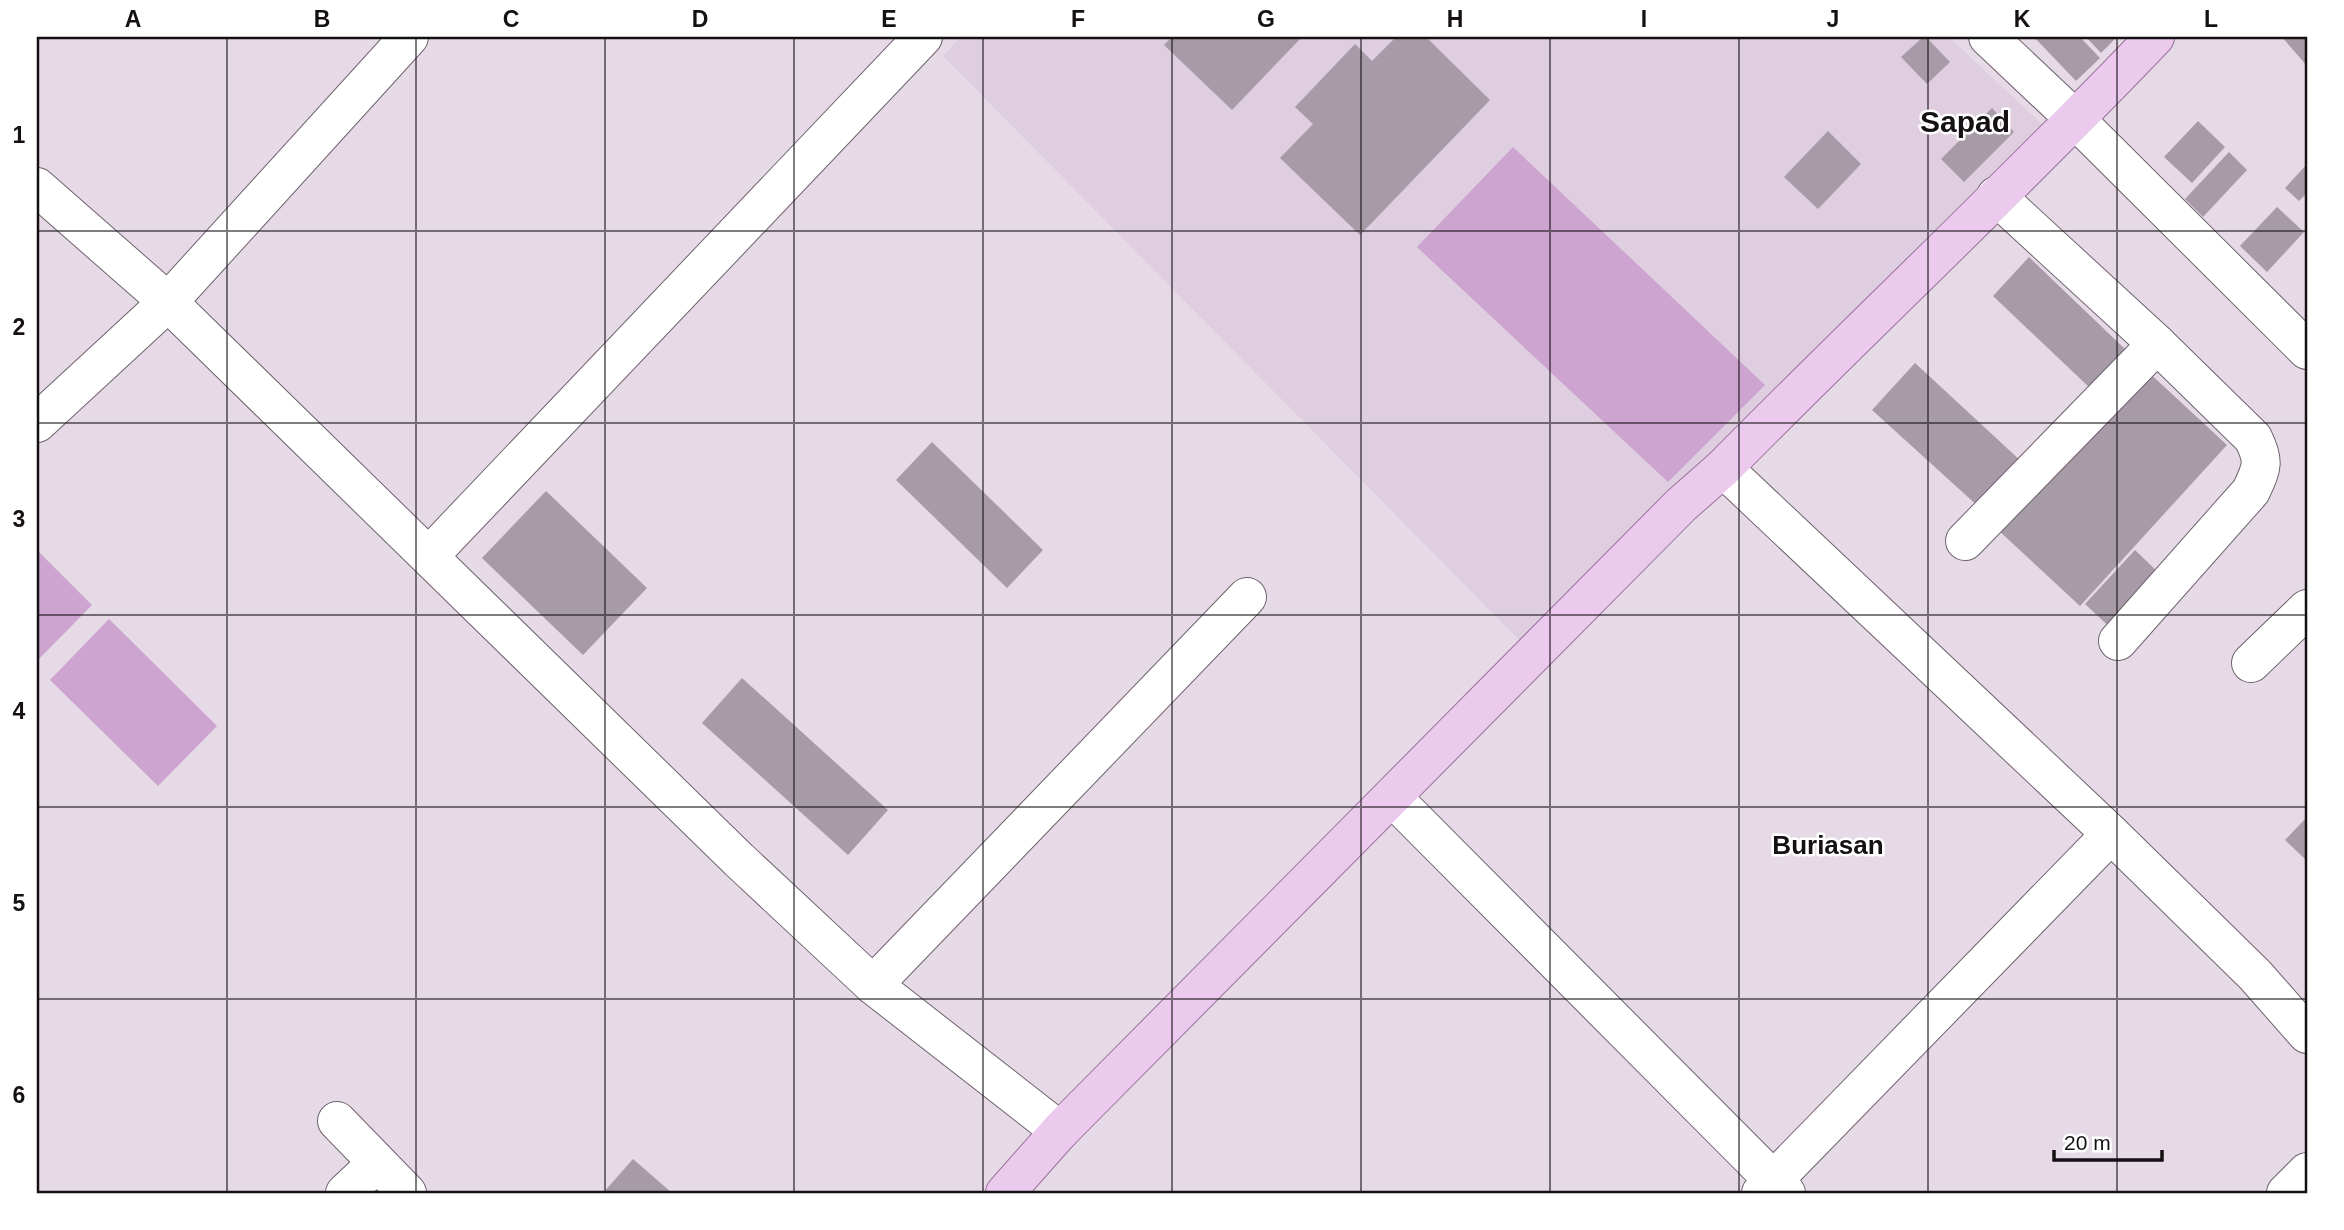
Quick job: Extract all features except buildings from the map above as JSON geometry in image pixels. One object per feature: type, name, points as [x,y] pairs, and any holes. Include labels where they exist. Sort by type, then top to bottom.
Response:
[{"type":"main road","points":[[1005,1193],[1060,1131],[1672,514],[1723,468],[2076,120],[2155,37]]},
{"type":"street","points":[[37,424],[168,302],[409,37]]},
{"type":"street","points":[[429,556],[923,37]]},
{"type":"street","points":[[1988,37],[2076,120],[2307,350]]},
{"type":"street","points":[[37,187],[168,302],[739,860],[873,985],[1060,1131]]},
{"type":"street","points":[[1996,196],[2157,344],[2253,438],[2261,455],[2261,470],[2251,491],[2118,641]]},
{"type":"street","points":[[1965,541],[2157,344]]},
{"type":"street","points":[[1723,468],[2111,834],[2255,975],[2307,1034]]},
{"type":"street","points":[[873,985],[1247,597]]},
{"type":"street","points":[[2251,663],[2307,609]]},
{"type":"street","points":[[1392,798],[1773,1189],[2111,834]]},
{"type":"street","points":[[337,1121],[407,1193]]},
{"type":"street","points":[[345,1193],[377,1163]]},
{"type":"street","points":[[2286,1193],[2307,1172]]},
{"type":"shaded area","points":[[961,37],[1949,37],[2044,126],[1522,643],[943,56]]},
{"type":"shaded area","points":[[1513,147],[1765,385],[1668,482],[1417,247]]},
{"type":"shaded area","points":[[37,550],[92,605],[37,661]]},
{"type":"shaded area","points":[[109,619],[217,726],[158,786],[50,680]]},
{"type":"district","name":"Sapad","points":[[1965,122]]},
{"type":"district","name":"Buriasan","points":[[1828,845]]}]
